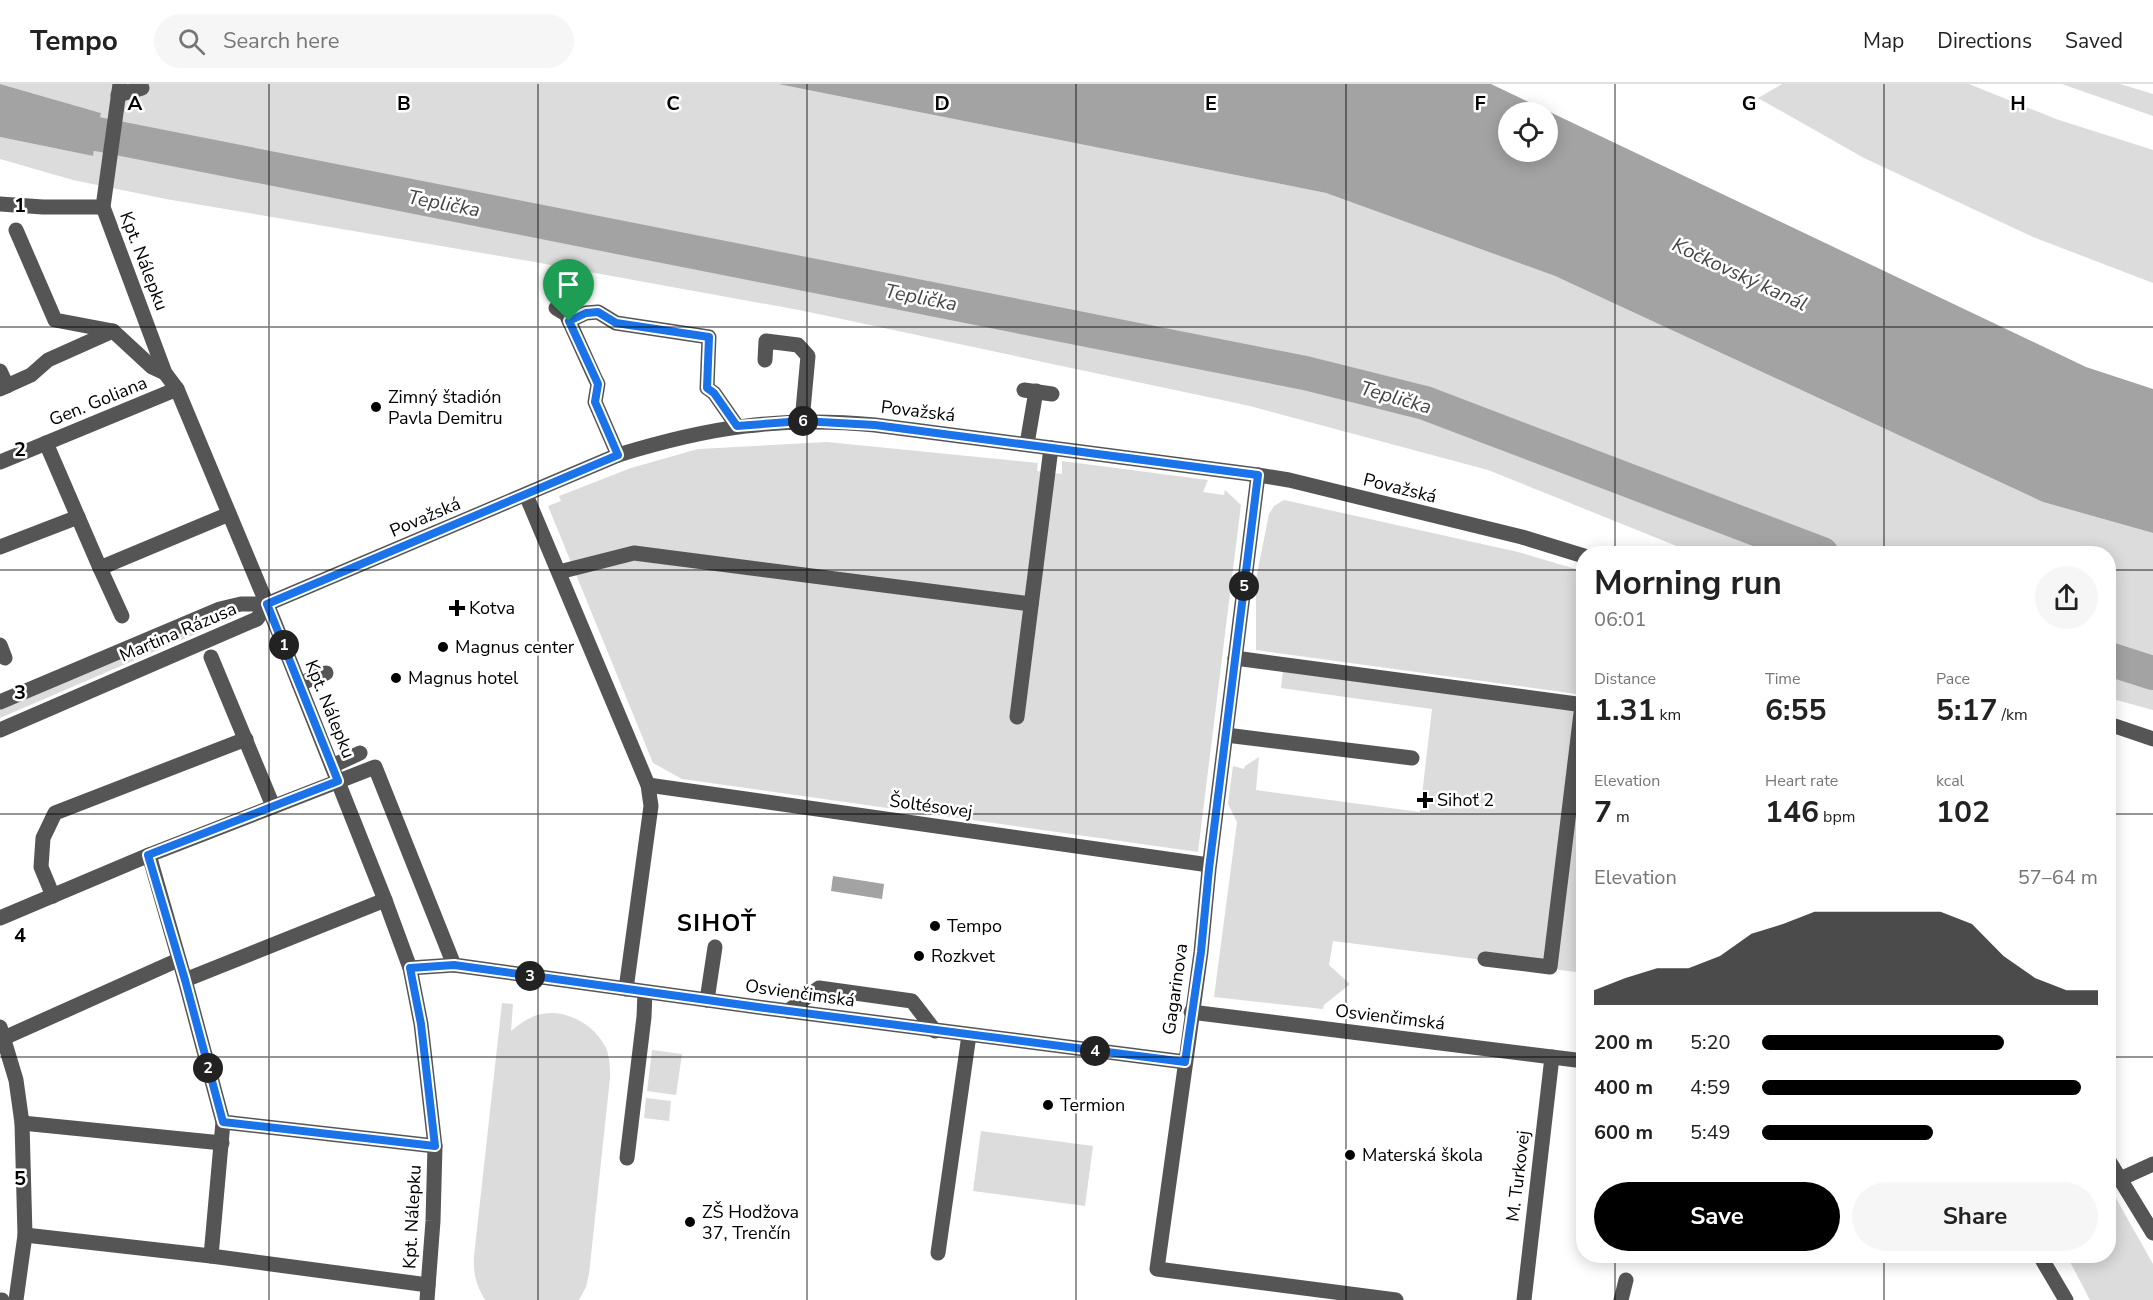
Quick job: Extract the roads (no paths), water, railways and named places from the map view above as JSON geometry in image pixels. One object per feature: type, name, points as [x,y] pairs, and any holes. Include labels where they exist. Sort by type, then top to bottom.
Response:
[{"type":"street","points":[[118,96],[142,88]]},
{"type":"street","name":"Kpt. Nálepku","points":[[118,96],[102,207],[165,373],[177,390],[267,604],[410,968],[422,1036],[435,1146],[428,1293]]},
{"type":"street","points":[[0,204],[102,207]]},
{"type":"street","points":[[16,230],[55,320],[113,332],[152,367],[165,373]]},
{"type":"street","points":[[556,308],[566,314],[598,384],[595,402],[618,455]]},
{"type":"street","points":[[569,321],[586,313],[598,312],[616,323],[709,337],[707,388],[714,393],[737,426]]},
{"type":"street","points":[[0,370],[4,388],[31,375],[48,360],[113,332]]},
{"type":"street","points":[[765,360],[766,341],[798,345],[808,356],[802,421]]},
{"type":"street","name":"Gen. Goliana","points":[[0,462],[177,390]]},
{"type":"street","points":[[1027,444],[1030,391],[1052,394]]},
{"type":"street","name":"Považská","points":[[267,604],[618,455],[663,441],[737,426],[802,421],[875,425],[1289,480],[1522,537],[1576,554]]},
{"type":"street","points":[[46,443],[122,616]]},
{"type":"street","points":[[1017,717],[1051,447]]},
{"type":"street","name":"Gagarinova","points":[[1258,475],[1209,865],[1201,952],[1157,1269],[1396,1300]]},
{"type":"street","points":[[526,495],[648,785],[651,806],[626,989]]},
{"type":"street","points":[[100,568],[229,514]]},
{"type":"street","points":[[0,547],[78,517]]},
{"type":"street","points":[[559,572],[634,553],[1031,604]]},
{"type":"street","name":"Martina Rázusa","points":[[0,702],[220,609],[241,603],[267,604]]},
{"type":"street","name":"Martina Rázusa","points":[[0,730],[257,619],[267,604]]},
{"type":"street","points":[[211,657],[273,806]]},
{"type":"street","points":[[1235,658],[1576,704]]},
{"type":"street","points":[[299,684],[326,673]]},
{"type":"street","points":[[2116,726],[2153,739]]},
{"type":"street","points":[[1226,735],[1412,758]]},
{"type":"street","points":[[53,896],[41,867],[43,838],[56,813],[246,739]]},
{"type":"street","points":[[332,766],[360,753]]},
{"type":"street","points":[[1485,959],[1550,967],[1576,761]]},
{"type":"street","points":[[0,918],[148,855],[375,767],[454,965]]},
{"type":"street","name":"Šoltésovej","points":[[648,785],[1209,865]]},
{"type":"street","points":[[148,855],[185,980],[223,1122],[212,1256]]},
{"type":"street","points":[[185,980],[385,900]]},
{"type":"street","points":[[707,1000],[715,947]]},
{"type":"street","points":[[16,1300],[25,1235],[22,1123],[16,1080],[2,1032],[178,960]]},
{"type":"street","name":"Osvienčimská","points":[[410,968],[454,965],[935,1031],[1185,1062]]},
{"type":"street","points":[[788,1011],[819,988],[912,1001],[935,1031]]},
{"type":"street","points":[[627,1158],[645,992]]},
{"type":"street","name":"Osvienčimská","points":[[1191,1012],[1576,1060]]},
{"type":"street","points":[[938,1253],[969,1035]]},
{"type":"street","name":"M. Turkovej","points":[[1524,1300],[1552,1057]]},
{"type":"street","points":[[223,1122],[435,1146]]},
{"type":"street","points":[[22,1123],[222,1143]]},
{"type":"street","points":[[2120,1179],[2153,1164]]},
{"type":"street","points":[[2116,1172],[2153,1233]]},
{"type":"street","points":[[25,1235],[212,1256],[428,1293]]},
{"type":"street","points":[[2044,1263],[2066,1300]]},
{"type":"street","points":[[1621,1300],[1626,1280]]},
{"type":"water","points":[[0,84],[101,113],[93,156],[0,137]]},
{"type":"water","name":"Kočkovský kanál","points":[[778,84],[1491,84],[1529,102],[1498,102],[1498,162],[1558,162],[1558,116],[2086,367],[2153,389],[2153,533],[2043,502],[1555,276],[1326,193]]},
{"type":"water","points":[[833,876],[884,884],[882,899],[831,891]]},
{"type":"waterway","name":"Teplička","points":[[0,110],[97,134],[1305,373],[1425,403],[1801,546]]},
{"type":"waterway","name":"Teplička","points":[[2116,661],[2153,673]]},
{"type":"place","name":"Zimný štadión Pavla Demitru","points":[[376,407]]},
{"type":"place","name":"Kotva","points":[[457,608]]},
{"type":"place","name":"Magnus center","points":[[443,647]]},
{"type":"place","name":"Magnus hotel","points":[[396,678]]},
{"type":"place","name":"Sihoť 2","points":[[1425,800]]},
{"type":"place","name":"Tempo","points":[[935,926]]},
{"type":"place","name":"Rozkvet","points":[[919,956]]},
{"type":"place","name":"Termion","points":[[1048,1105]]},
{"type":"place","name":"Materská škola","points":[[1350,1155]]},
{"type":"place","name":"ZŠ Hodžova 37, Trenčín","points":[[690,1222]]},
{"type":"district","name":"SIHOŤ","points":[[717,923]]}]
